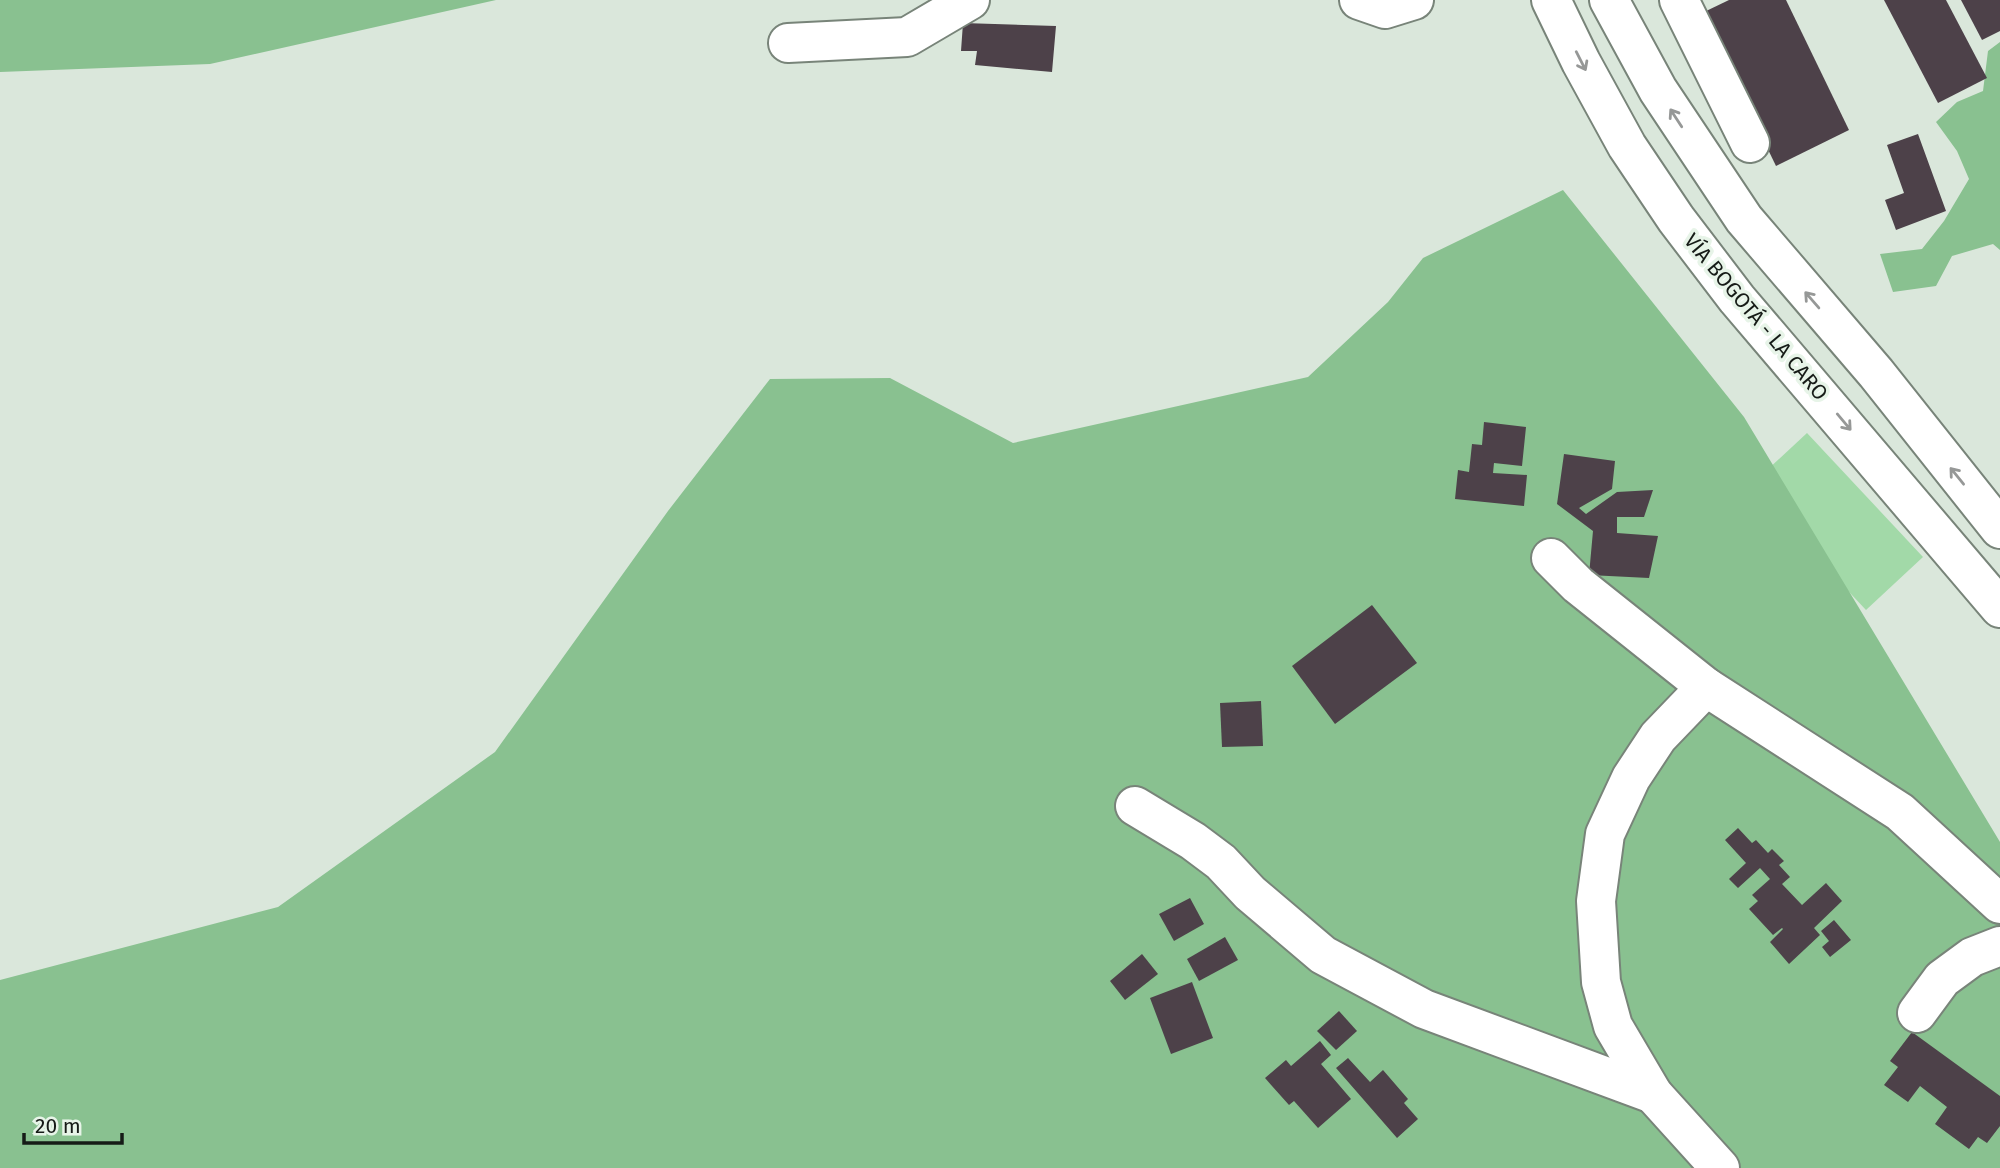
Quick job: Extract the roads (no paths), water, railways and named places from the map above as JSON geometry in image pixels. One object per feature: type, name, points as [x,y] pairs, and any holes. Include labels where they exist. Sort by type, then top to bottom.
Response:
[{"type":"main road","points":[[788,43],[907,37],[970,0]]},
{"type":"main road","points":[[1359,0],[1385,9],[1414,0]]},
{"type":"main road","name":"VÍA BOGOTÁ - LA CARO","points":[[1551,0],[1627,146],[1676,219],[1737,299],[2000,608]]},
{"type":"main road","points":[[1609,0],[1658,90],[1744,219],[1876,373],[2000,529]]},
{"type":"main road","points":[[1679,0],[1750,143]]},
{"type":"main road","points":[[1551,558],[1578,585],[1706,687],[1900,811],[2000,904]]},
{"type":"main road","points":[[1706,687],[1658,737],[1631,778],[1605,834],[1596,901],[1601,982],[1613,1026],[1653,1094],[1720,1168]]},
{"type":"main road","points":[[1135,806],[1193,841],[1221,862],[1250,894],[1323,955],[1424,1009],[1653,1094]]},
{"type":"main road","points":[[1917,1013],[1942,979],[1972,957],[2000,946]]}]
